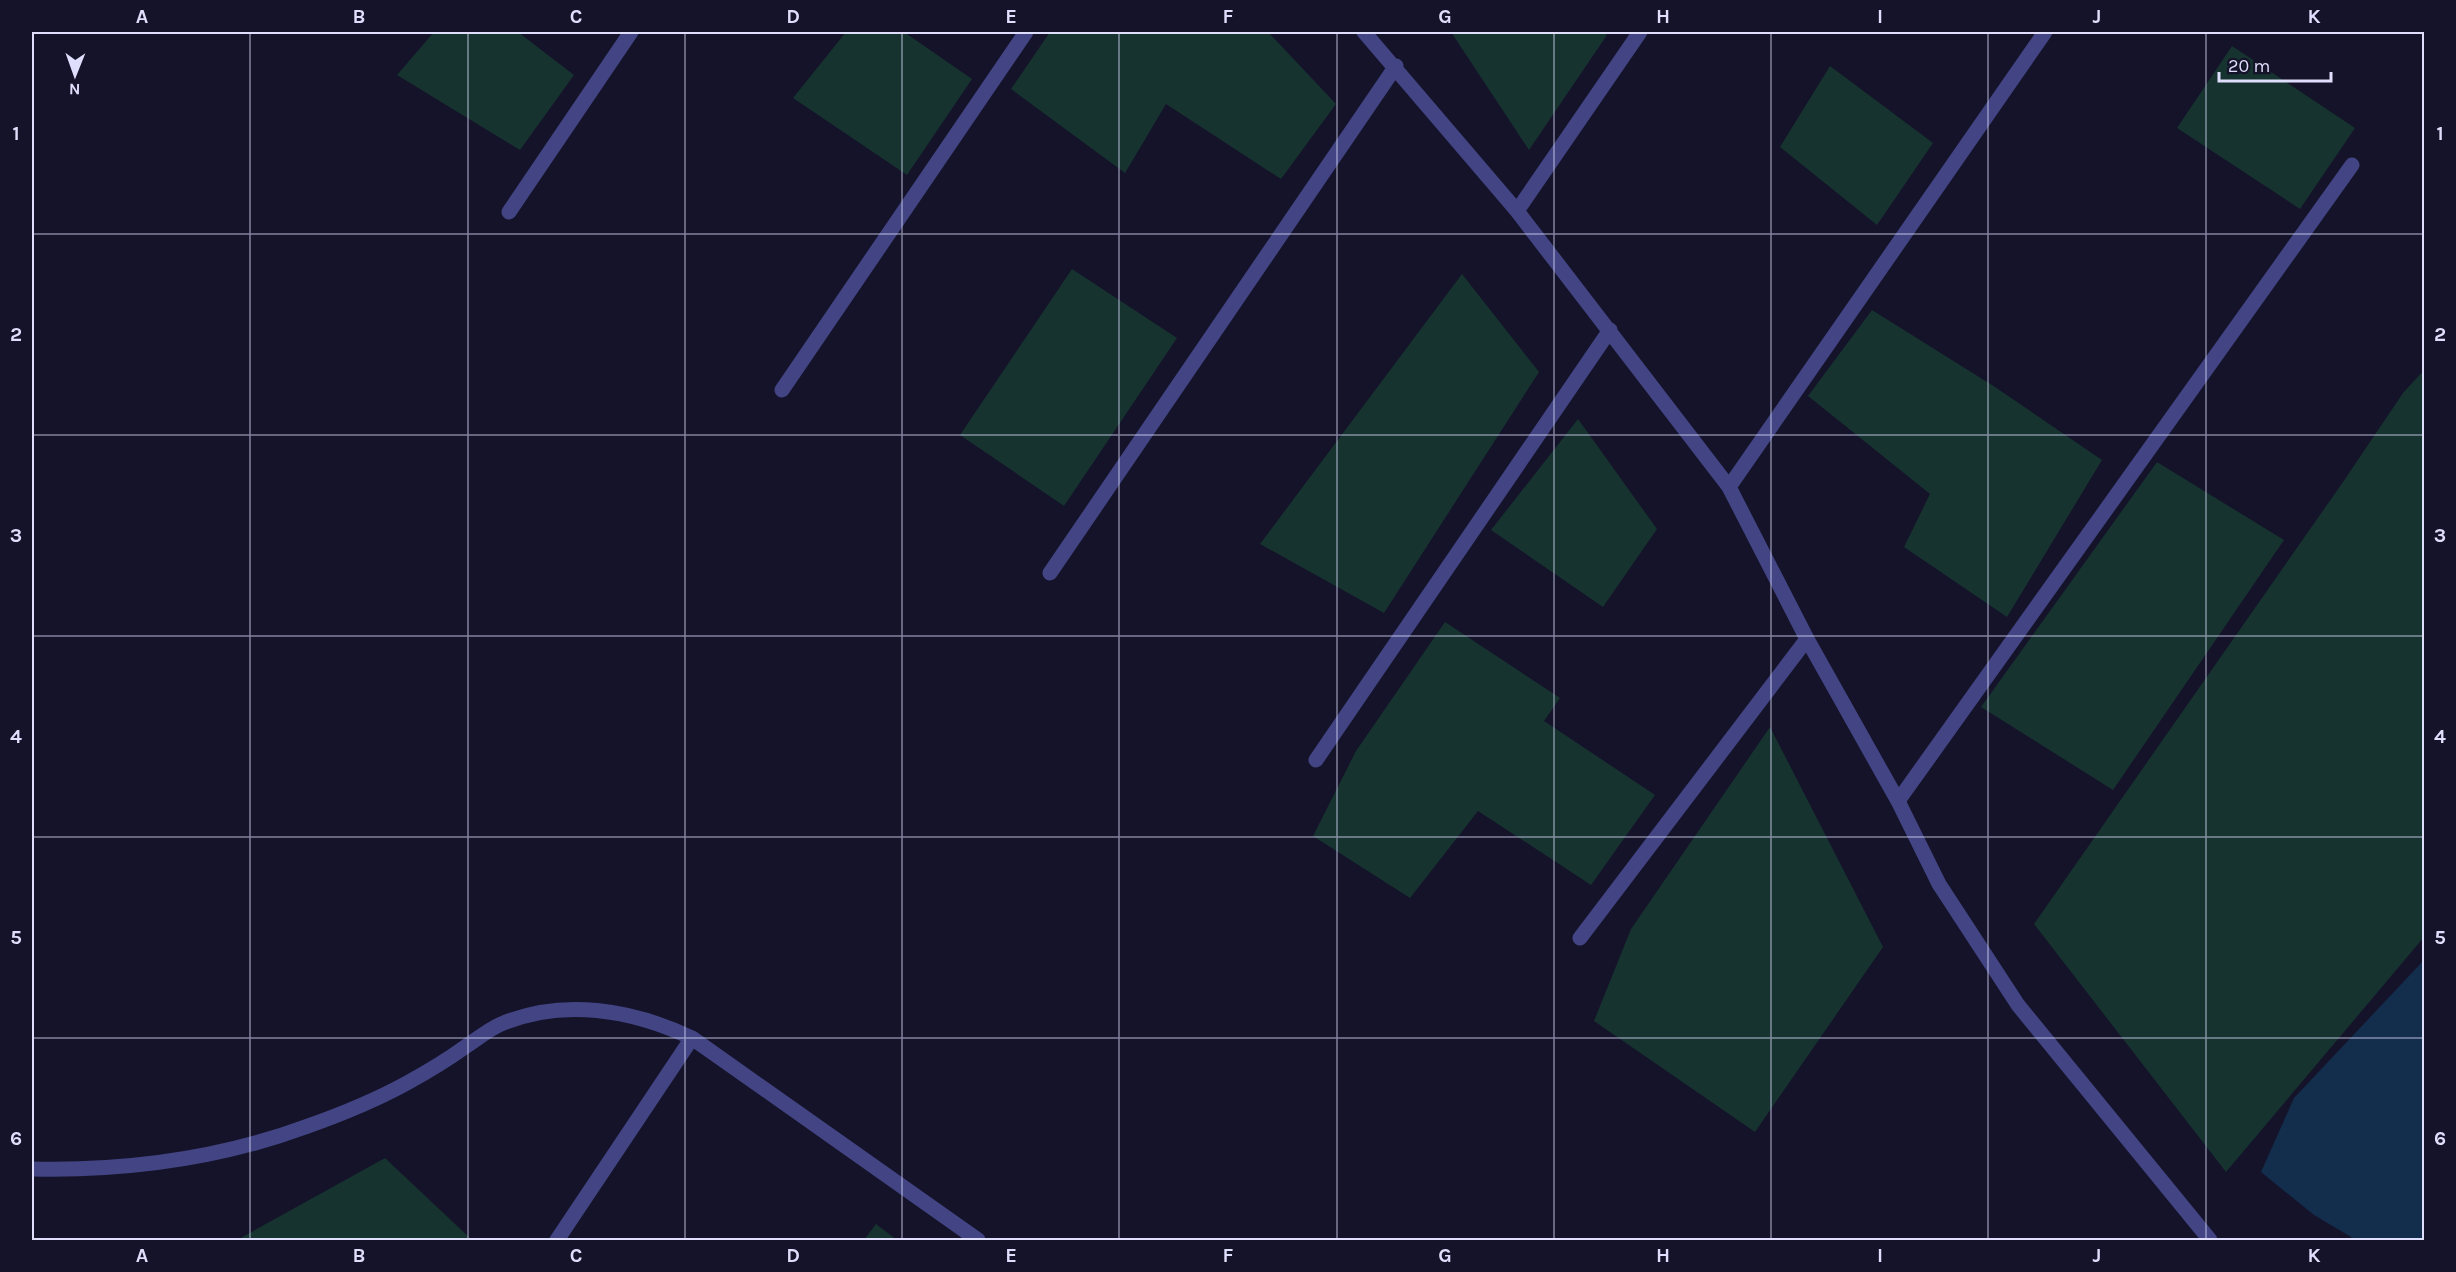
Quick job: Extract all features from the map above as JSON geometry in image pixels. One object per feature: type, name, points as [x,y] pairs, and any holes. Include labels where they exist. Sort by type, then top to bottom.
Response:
[{"type":"street","points":[[509,212],[631,32]]},
{"type":"street","points":[[782,390],[1026,32]]},
{"type":"street","points":[[1364,32],[1396,66],[1517,211],[1729,487],[1807,639],[1898,801],[1939,884],[2018,1005],[2210,1240]]},
{"type":"street","points":[[1517,211],[1640,32]]},
{"type":"street","points":[[1729,487],[2045,32]]},
{"type":"street","points":[[1050,573],[1396,66]]},
{"type":"street","points":[[1898,801],[2352,165]]},
{"type":"street","points":[[1316,760],[1610,330]]},
{"type":"street","points":[[1580,938],[1807,639]]},
{"type":"street","points":[[32,1169],[132,1167],[193,1158],[254,1144],[357,1107],[416,1078],[499,1025],[532,1015],[566,1010],[600,1010],[653,1021],[692,1038],[978,1240]]},
{"type":"street","points":[[557,1240],[692,1038]]},
{"type":"green space","points":[[434,32],[518,32],[574,75],[520,150],[397,75]]},
{"type":"green space","points":[[846,32],[904,32],[972,79],[907,175],[793,98]]},
{"type":"green space","points":[[1050,32],[1268,32],[1336,104],[1281,179],[1166,104],[1125,173],[1011,89]]},
{"type":"green space","points":[[1451,32],[1603,32],[1607,35],[1529,150]]},
{"type":"green space","points":[[2232,46],[2355,128],[2300,209],[2177,128]]},
{"type":"green space","points":[[1830,66],[1933,143],[1877,225],[1780,147]]},
{"type":"green space","points":[[1072,269],[1177,338],[1064,506],[960,435]]},
{"type":"green space","points":[[1462,274],[1539,372],[1384,613],[1260,544]]},
{"type":"green space","points":[[1872,310],[1995,387],[2102,460],[2007,617],[1904,547],[1930,494],[1808,396]]},
{"type":"green space","points":[[2424,370],[2424,937],[2226,1172],[2034,924],[2403,393]]},
{"type":"green space","points":[[1578,419],[1657,529],[1603,607],[1491,530]]},
{"type":"green space","points":[[2157,462],[2284,540],[2113,790],[1981,707]]},
{"type":"green space","points":[[1445,622],[1560,698],[1544,721],[1655,795],[1591,885],[1478,811],[1410,898],[1313,836],[1356,751]]},
{"type":"green space","points":[[1770,727],[1883,947],[1755,1132],[1594,1021],[1631,929]]},
{"type":"green space","points":[[385,1158],[472,1240],[237,1240]]},
{"type":"green space","points":[[876,1224],[897,1240],[864,1240]]},
{"type":"water","points":[[2424,960],[2424,1240],[2356,1240],[2314,1215],[2261,1172],[2294,1098]]}]
